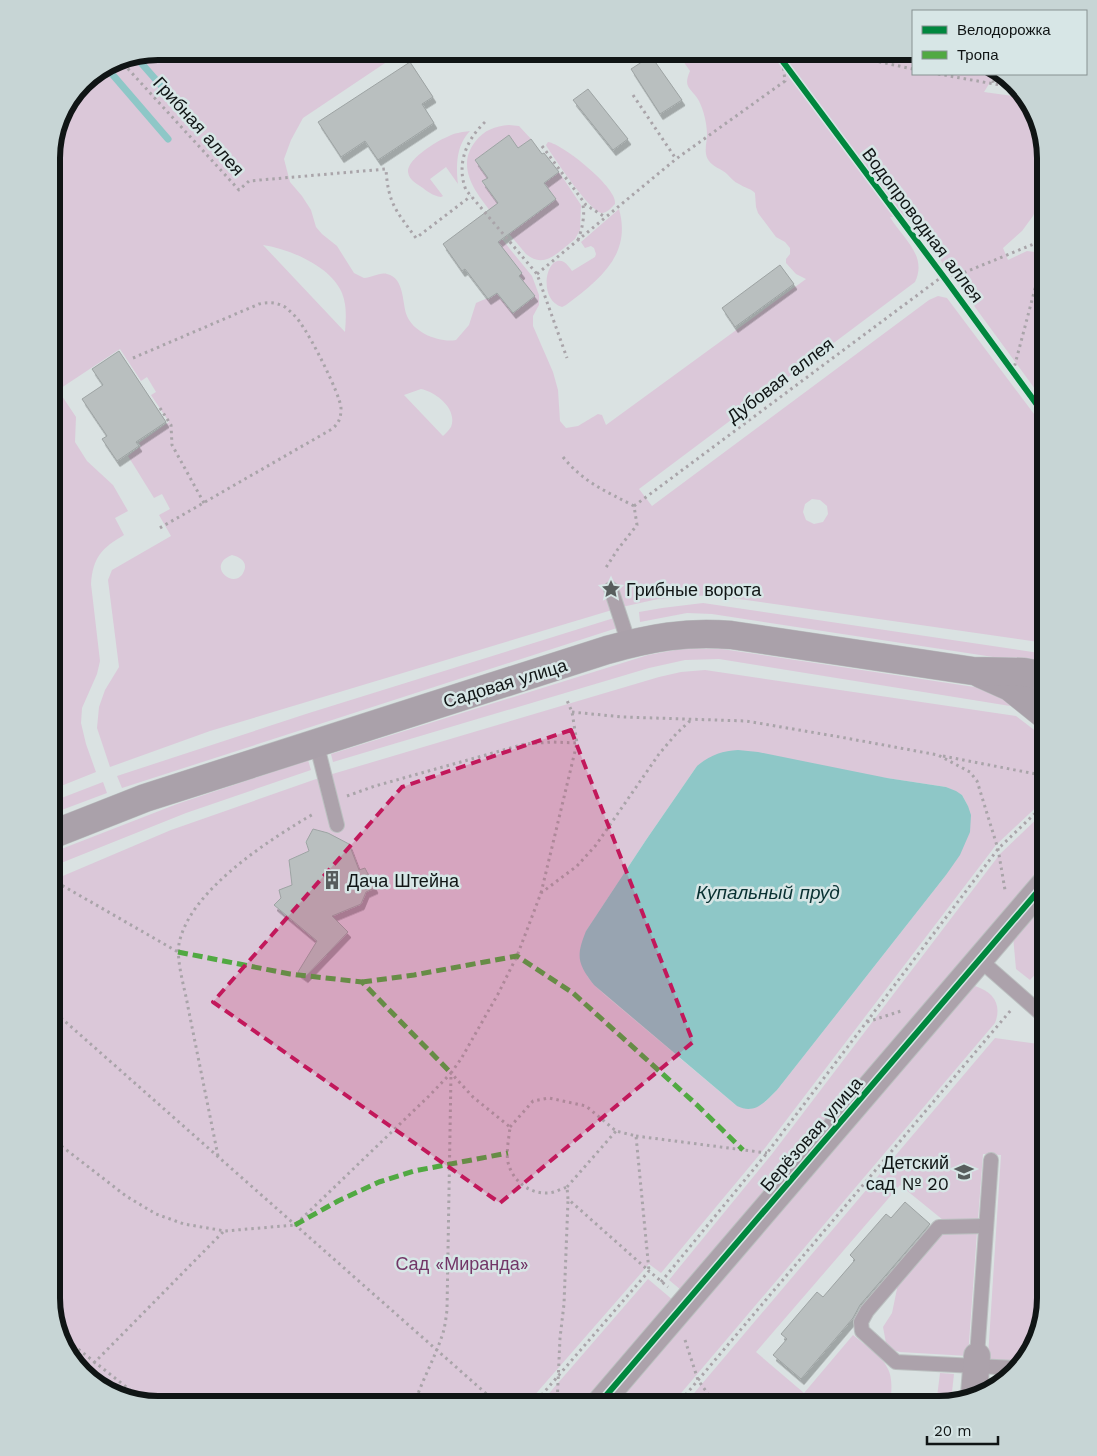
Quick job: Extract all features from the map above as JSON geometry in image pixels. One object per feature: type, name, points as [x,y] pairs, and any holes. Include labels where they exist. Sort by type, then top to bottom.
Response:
[{"type":"main road","name":"Садовая улица","points":[[60,831],[145,798],[316,742],[629,644],[664,636],[706,632],[973,671],[1015,672],[1037,675]]},
{"type":"main road","name":"Садовая улица","points":[[973,671],[1010,687],[1037,709]]},
{"type":"street","name":"Берёзовая улица","points":[[606,1396],[1037,893]]},
{"type":"street","points":[[974,1390],[976,1361]]},
{"type":"lane","points":[[611,589],[629,644]]},
{"type":"lane","points":[[316,742],[336,825]]},
{"type":"lane","points":[[980,960],[1037,1010]]},
{"type":"lane","points":[[976,1361],[991,1160]]},
{"type":"lane","points":[[986,1226],[939,1227],[867,1311],[861,1322],[862,1331],[896,1362],[976,1361],[1009,1367]]},
{"type":"path","points":[[869,60],[912,69]]},
{"type":"path","points":[[537,274],[676,159],[785,81],[783,63]]},
{"type":"path","points":[[943,75],[1006,86]]},
{"type":"path","points":[[991,75],[994,85]]},
{"type":"path","points":[[633,95],[676,159]]},
{"type":"path","points":[[485,122],[470,138],[463,158],[463,180],[466,190],[537,274],[567,358]]},
{"type":"path","points":[[542,146],[581,199],[593,210],[606,217]]},
{"type":"path","points":[[578,240],[581,234],[584,209],[581,199]]},
{"type":"path","points":[[946,280],[1037,242]]},
{"type":"path","points":[[1013,373],[1037,281]]},
{"type":"path","points":[[133,358],[258,304],[277,303],[301,323],[335,390],[341,406],[340,420],[337,424],[158,529]]},
{"type":"path","points":[[160,408],[171,425],[172,445],[204,503]]},
{"type":"path","points":[[563,457],[574,471],[585,480],[634,506],[637,525],[605,569]]},
{"type":"path","points":[[60,1145],[126,1196],[156,1214],[184,1224],[224,1230],[295,1225],[451,1073],[462,1059],[498,994],[517,956],[541,893],[577,743],[572,712],[566,698]]},
{"type":"path","points":[[572,712],[615,717],[746,721],[1037,774]]},
{"type":"path","points":[[541,893],[577,866],[596,845],[659,754],[692,719]]},
{"type":"path","points":[[218,1156],[178,952],[181,935],[197,906],[219,882],[275,838],[344,797],[375,786],[525,744],[577,743]]},
{"type":"path","points":[[938,755],[970,772],[977,781],[998,849],[1011,923]]},
{"type":"path","points":[[661,1282],[767,1153],[998,849],[1037,812]]},
{"type":"path","points":[[60,884],[178,952]]},
{"type":"path","points":[[685,1396],[1037,982]]},
{"type":"path","points":[[60,1017],[489,1396]]},
{"type":"path","points":[[451,1073],[473,1096],[510,1127]]},
{"type":"path","points":[[417,1396],[426,1370],[444,1331],[447,1310],[451,1073]]},
{"type":"path","points":[[616,1131],[567,1187],[549,1194],[533,1191],[522,1186],[509,1166],[510,1127],[534,1100],[550,1098],[586,1106],[616,1131],[636,1136],[767,1153]]},
{"type":"path","points":[[541,1396],[649,1271],[636,1136]]},
{"type":"path","points":[[557,1396],[564,1304],[567,1187]]},
{"type":"path","points":[[568,1199],[686,1302]]},
{"type":"path","points":[[88,1367],[224,1230]]},
{"type":"path","points":[[684,1336],[698,1380],[710,1396]]},
{"type":"path","points":[[70,1343],[134,1393]]},
{"type":"highlighted area","points":[[571,730],[693,1042],[500,1203],[213,1002],[402,787]]},
{"type":"green space","points":[[151,60],[390,60],[303,118],[291,140],[284,159],[290,182],[311,210],[316,227],[337,246],[354,273],[364,278],[378,274],[393,276],[400,286],[405,311],[410,322],[428,336],[443,340],[456,340],[469,325],[476,303],[497,293],[513,313],[535,296],[519,276],[522,273],[511,258],[508,261],[476,219],[480,217],[487,221],[532,276],[539,295],[539,305],[533,316],[533,326],[553,372],[558,390],[560,421],[566,428],[578,426],[598,414],[602,415],[606,425],[806,279],[796,274],[786,263],[786,259],[790,254],[790,248],[785,242],[776,237],[758,213],[755,193],[736,182],[725,172],[713,165],[707,158],[705,118],[699,101],[687,85],[690,71],[683,60],[912,60],[912,75],[991,75],[994,77],[984,92],[1016,96],[1025,111],[1024,114],[1030,121],[1036,145],[1037,206],[1033,216],[1022,231],[1003,248],[1008,260],[1027,251],[1035,252],[1036,255],[1037,266],[1034,276],[1037,277],[1037,392],[917,228],[904,216],[890,217],[916,255],[918,272],[915,282],[639,489],[652,506],[929,300],[938,296],[947,298],[1037,418],[1037,642],[711,595],[658,599],[622,607],[210,731],[110,767],[97,728],[99,707],[105,690],[119,667],[108,580],[112,570],[171,536],[159,515],[170,509],[162,494],[154,498],[128,456],[141,446],[139,443],[169,422],[151,395],[156,392],[147,377],[141,381],[120,349],[60,389],[60,151],[63,132],[73,109],[93,84],[114,70],[132,63]],"holes":[[[263,245],[285,250],[308,260],[337,283],[345,303],[345,332]],[[421,389],[439,398],[449,408],[452,420],[451,427],[443,436],[404,395]],[[812,499],[820,500],[827,506],[828,514],[823,522],[814,524],[806,520],[803,512],[805,504]],[[232,555],[243,560],[245,565],[240,577],[235,579],[224,575],[221,570],[224,560]]]},
{"type":"green space","points":[[509,125],[519,126],[531,139],[518,148],[509,135],[475,160],[488,178],[482,182],[499,204],[505,200],[522,224],[556,199],[544,183],[559,172],[581,205],[580,230],[575,239],[552,257],[546,259],[539,260],[526,254],[476,192],[468,172],[469,152],[478,138],[490,129]]},
{"type":"green space","points":[[470,131],[462,143],[458,156],[458,184],[446,167],[430,179],[443,196],[441,197],[430,193],[411,179],[408,172],[409,167],[423,151],[450,136]]},
{"type":"green space","points":[[548,142],[565,150],[600,178],[614,197],[615,204],[608,211],[602,213],[589,204],[551,153],[546,145]]},
{"type":"green space","points":[[619,209],[622,225],[621,240],[617,253],[610,265],[590,286],[566,305],[562,307],[554,303],[549,296],[547,287],[549,270],[553,264],[558,261],[564,262],[572,271],[595,257],[594,248],[591,246],[585,248],[581,242]]},
{"type":"green space","points":[[60,393],[76,417],[75,442],[87,461],[113,485],[128,511],[115,518],[124,535],[110,544],[100,554],[92,575],[91,584],[100,661],[97,674],[82,708],[81,723],[96,772],[60,786]]},
{"type":"green space","points":[[703,603],[1037,653],[1037,664],[712,614],[687,613],[640,622],[639,612]]},
{"type":"green space","points":[[614,618],[617,628],[122,788],[117,776],[309,713]]},
{"type":"green space","points":[[686,648],[722,649],[981,688],[1023,708],[719,659],[685,660],[649,668],[333,762],[331,754],[648,655]]},
{"type":"green space","name":"Сад «Миранда»","points":[[705,670],[1016,716],[1037,732],[1037,806],[996,845],[765,1148],[661,1273],[649,1264],[534,1396],[151,1396],[126,1391],[103,1380],[93,1372],[76,1353],[70,1342],[65,1330],[60,1305],[60,877],[171,830],[319,778],[681,672]],"holes":[[[697,766],[887,778],[946,787],[962,795],[968,806],[946,875],[777,1090],[765,1102],[737,1106],[594,985],[587,976],[586,931]],[[312,832],[328,832],[331,842],[350,848],[359,870],[366,868],[374,888],[362,894],[364,898],[361,904],[354,907],[348,905],[301,928],[274,905],[297,896],[289,868],[289,860],[309,851],[305,841],[309,840]]]},
{"type":"green space","points":[[308,760],[311,770],[186,813],[60,863],[60,850],[177,804]]},
{"type":"green space","points":[[103,782],[107,793],[60,811],[60,799]]},
{"type":"green space","points":[[1037,819],[1037,877],[681,1290],[669,1280],[772,1154],[1000,854]]},
{"type":"green space","points":[[1037,908],[1037,973],[1030,980],[1016,969],[1013,936]]},
{"type":"green space","points":[[975,986],[982,989],[995,1000],[998,1010],[995,1023],[679,1396],[620,1396],[971,988]]},
{"type":"green space","points":[[995,1038],[1037,1044],[1037,1305],[1032,1330],[1021,1353],[1014,1362],[992,1361],[988,1357],[1001,1155],[983,1154],[978,1219],[943,1220],[900,1185],[756,1352],[804,1393],[853,1335],[877,1354],[887,1366],[890,1373],[891,1396],[692,1396]]},
{"type":"green space","points":[[977,1232],[968,1356],[893,1350],[886,1343],[883,1327],[892,1313],[898,1284],[936,1238],[944,1233]]},
{"type":"green space","points":[[648,1279],[674,1301],[592,1396],[547,1396]]},
{"type":"green space","points":[[940,1373],[954,1374],[952,1395],[937,1396]]},
{"type":"water","name":"Купальный пруд","points":[[738,750],[758,752],[887,778],[946,787],[962,795],[971,815],[970,832],[960,855],[946,875],[777,1090],[759,1106],[749,1109],[737,1106],[594,985],[584,971],[580,959],[581,947],[586,931],[697,766],[716,754]]},
{"type":"building","points":[[645,60],[654,60],[682,100],[660,114],[631,69]]},
{"type":"building","points":[[410,62],[433,97],[422,104],[434,123],[378,160],[365,141],[341,157],[318,122]]},
{"type":"building","points":[[588,89],[628,139],[613,150],[573,100]]},
{"type":"building","points":[[509,135],[518,148],[531,139],[559,172],[544,183],[556,199],[498,242],[522,273],[519,276],[535,296],[513,313],[497,293],[488,299],[465,269],[462,271],[443,244],[498,203],[482,181],[488,178],[475,160]]},
{"type":"building","points":[[780,265],[794,284],[735,327],[722,308]]},
{"type":"building","points":[[119,351],[166,422],[136,442],[139,446],[117,461],[102,439],[107,436],[82,399],[103,385],[92,369]]},
{"type":"building","name":"Дача Штейна","points":[[313,829],[328,833],[349,844],[359,870],[365,868],[375,888],[366,892],[361,904],[332,916],[348,932],[305,977],[298,972],[317,941],[274,905],[281,898],[279,890],[292,885],[289,860],[309,851],[306,842]]},
{"type":"building","points":[[905,1202],[930,1224],[860,1305],[853,1318],[801,1379],[773,1355],[787,1339],[781,1334],[817,1292],[823,1297],[855,1260],[850,1255],[886,1214],[891,1218]]},
{"type":"waterway","points":[[140,62],[193,122]]},
{"type":"waterway","points":[[110,72],[168,139]]},
{"type":"marked path","points":[[178,952],[290,974],[362,982],[451,1073]]},
{"type":"marked path","points":[[362,982],[414,975],[517,956],[573,993],[697,1105],[743,1150]]},
{"type":"marked path","points":[[295,1225],[338,1201],[379,1182],[414,1171],[508,1153]]},
{"type":"cycle path","name":"Водопроводная аллея","points":[[782,60],[1037,405]]},
{"type":"cycle path","points":[[606,1396],[1037,893]]},
{"type":"place","name":"Грибные ворота","points":[[611,589]]},
{"type":"place","name":"Дача Штейна","points":[[332,880]]},
{"type":"place","name":"Детский сад № 20","points":[[964,1172]]}]
